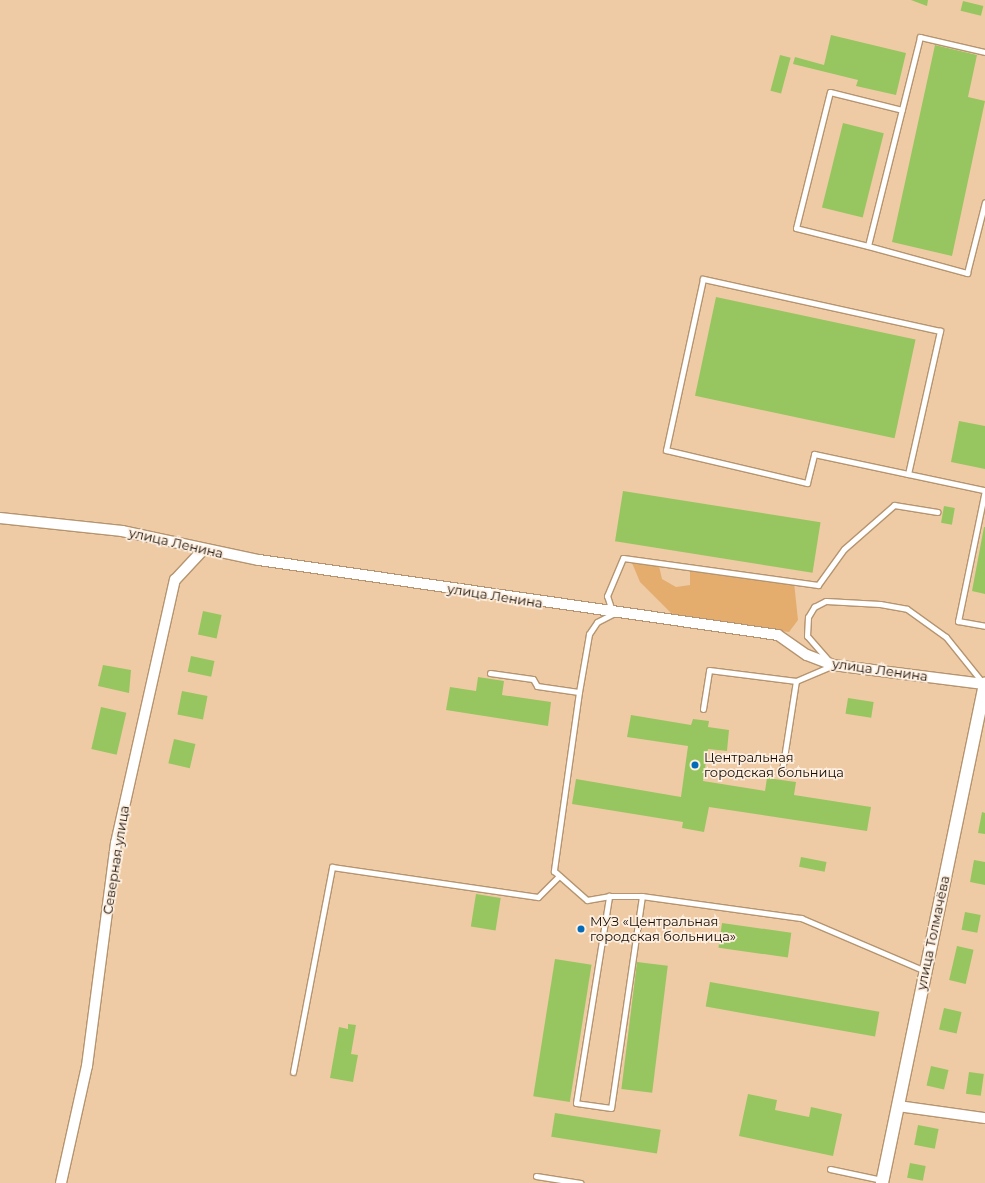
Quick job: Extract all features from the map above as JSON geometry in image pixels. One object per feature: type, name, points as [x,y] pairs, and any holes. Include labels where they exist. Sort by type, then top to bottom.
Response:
[{"type":"street","name":"улица Ленина","points":[[0,518],[122,531],[203,550],[613,614],[778,636],[807,655],[833,665],[984,684]]},
{"type":"street","name":"Северная улица","points":[[61,1183],[87,1066],[116,843],[174,580],[203,550]]},
{"type":"street","name":"улица Толмачёва","points":[[882,1182],[984,684]]},
{"type":"street","points":[[898,1106],[985,1118]]},
{"type":"lane","points":[[868,246],[920,37],[985,52]]},
{"type":"lane","points":[[902,110],[830,92],[796,228],[967,273],[985,202]]},
{"type":"lane","points":[[908,474],[940,331],[703,279],[666,450],[807,483],[814,454],[908,474],[984,490],[958,621],[985,626]]},
{"type":"lane","points":[[925,971],[801,918],[642,896],[609,896],[587,900],[554,871],[579,692],[589,634],[597,622],[613,614],[607,596],[623,558],[818,585],[844,549],[894,505],[937,512]]},
{"type":"lane","points":[[703,709],[708,670],[796,681],[833,665],[807,636],[808,617],[814,607],[826,601],[880,604],[907,609],[946,637],[984,684]]},
{"type":"lane","points":[[490,673],[533,679],[537,686],[579,692]]},
{"type":"lane","points":[[782,771],[796,681]]},
{"type":"lane","points":[[293,1072],[332,867],[538,896],[559,876]]},
{"type":"lane","points":[[609,896],[576,1103],[611,1108],[642,896]]},
{"type":"lane","points":[[830,1169],[882,1182]]},
{"type":"lane","points":[[536,1176],[580,1183]]},
{"type":"shaded area","points":[[632,563],[659,566],[662,579],[676,587],[690,585],[690,570],[794,582],[798,620],[789,632],[687,620],[671,613],[640,582]]},
{"type":"building","points":[[911,0],[928,0],[927,6]]},
{"type":"building","points":[[963,1],[983,6],[981,16],[961,11]]},
{"type":"building","points":[[831,35],[906,53],[896,95],[856,86],[858,80],[793,64],[795,57],[824,65]]},
{"type":"building","points":[[935,45],[977,55],[968,97],[985,101],[952,256],[892,242]]},
{"type":"building","points":[[780,55],[791,58],[781,94],[770,91]]},
{"type":"building","points":[[843,123],[884,133],[863,218],[822,207]]},
{"type":"building","points":[[716,297],[916,339],[895,438],[695,396]]},
{"type":"building","points":[[959,421],[985,426],[985,469],[951,462]]},
{"type":"building","points":[[623,491],[821,522],[813,573],[615,541]]},
{"type":"building","points":[[944,506],[955,508],[952,525],[941,523]]},
{"type":"building","points":[[985,527],[985,594],[972,591]]},
{"type":"building","points":[[203,611],[222,615],[217,638],[198,634]]},
{"type":"building","points":[[191,656],[214,661],[211,677],[188,672]]},
{"type":"building","points":[[103,665],[131,670],[129,693],[98,686]]},
{"type":"building","points":[[478,677],[504,681],[502,695],[551,702],[548,726],[446,710],[450,687],[476,691]]},
{"type":"building","points":[[182,691],[208,696],[203,720],[177,715]]},
{"type":"building","points":[[848,698],[874,702],[871,718],[845,714]]},
{"type":"building","points":[[101,707],[126,713],[117,755],[91,749]]},
{"type":"building","name":"Центральная городская больница","points":[[631,715],[691,725],[693,719],[709,721],[708,727],[729,730],[727,751],[708,749],[703,781],[765,791],[767,778],[796,782],[794,795],[871,807],[867,831],[709,807],[704,832],[682,828],[683,822],[572,804],[576,779],[681,797],[688,746],[627,737]]},
{"type":"building","points":[[174,739],[195,744],[190,768],[168,763]]},
{"type":"building","points":[[982,812],[985,813],[985,834],[978,833]]},
{"type":"building","points":[[801,857],[827,862],[825,872],[799,867]]},
{"type":"building","points":[[974,860],[985,862],[985,885],[970,882]]},
{"type":"building","points":[[476,894],[501,898],[496,931],[471,927]]},
{"type":"building","points":[[965,912],[981,915],[977,933],[962,930]]},
{"type":"building","points":[[722,923],[791,933],[788,957],[719,948]]},
{"type":"building","points":[[957,946],[974,950],[966,984],[949,980]]},
{"type":"building","points":[[555,959],[592,965],[570,1102],[533,1096]]},
{"type":"building","points":[[637,962],[668,966],[652,1093],[621,1089]]},
{"type":"building","points":[[710,982],[879,1012],[875,1036],[706,1007]]},
{"type":"building","points":[[944,1008],[962,1012],[957,1033],[939,1029]]},
{"type":"building","points":[[348,1024],[356,1025],[351,1054],[358,1055],[353,1082],[330,1078],[339,1027],[348,1029]]},
{"type":"building","points":[[931,1066],[949,1070],[944,1090],[927,1085]]},
{"type":"building","points":[[969,1072],[984,1074],[981,1096],[966,1094]]},
{"type":"building","points":[[748,1094],[777,1100],[775,1110],[809,1117],[811,1107],[842,1114],[833,1156],[739,1136]]},
{"type":"building","points":[[555,1113],[661,1130],[657,1153],[551,1137]]},
{"type":"building","points":[[918,1125],[939,1129],[935,1149],[914,1145]]},
{"type":"building","points":[[910,1163],[926,1166],[923,1181],[907,1178]]},
{"type":"place","name":"Центральная городская больница","points":[[695,765]]},
{"type":"place","name":"МУЗ «Центральная городская больница»","points":[[581,929]]}]
